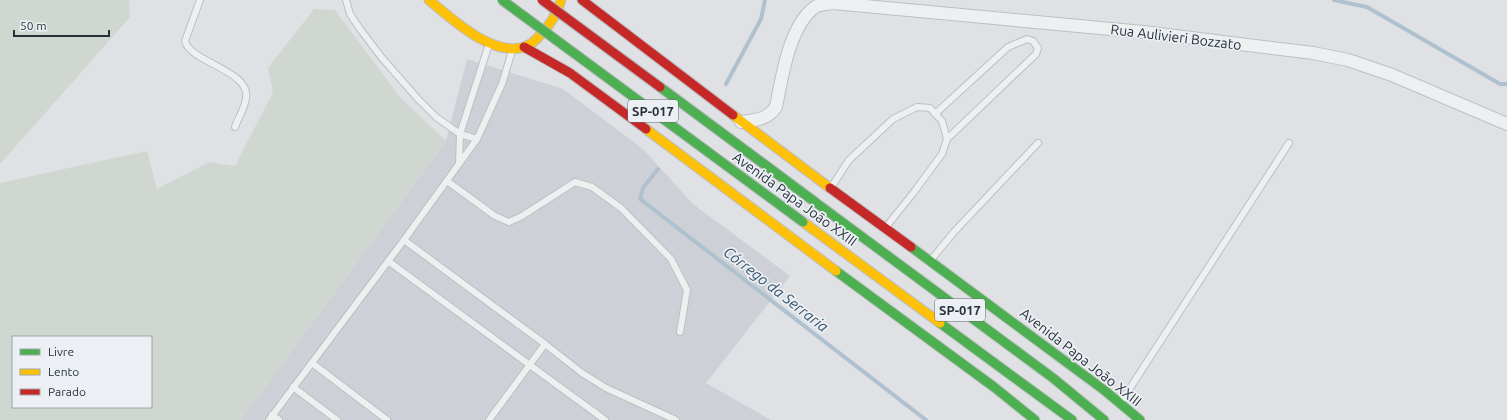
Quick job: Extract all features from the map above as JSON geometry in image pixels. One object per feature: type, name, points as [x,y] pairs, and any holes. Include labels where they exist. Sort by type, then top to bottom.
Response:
[{"type":"main road","points":[[429,0],[453,19],[489,42],[499,46],[513,48],[524,47],[535,40],[550,26],[559,8],[560,0]]},
{"type":"main road","name":"Avenida Papa João XXIII","points":[[502,0],[1072,420]]},
{"type":"main road","name":"Avenida Papa João XXIII","points":[[542,0],[1053,378],[1104,420]]},
{"type":"main road","name":"Avenida Papa João XXIII","points":[[582,0],[741,122],[930,261],[1120,403],[1140,420]]},
{"type":"main road","points":[[524,47],[564,70],[600,94],[788,236],[994,387],[1035,420]]},
{"type":"street","name":"Rua Aulivieri Bozzato","points":[[741,122],[765,118],[771,114],[776,107],[789,51],[803,18],[816,6],[833,3],[1142,32],[1313,53],[1348,60],[1392,75],[1507,124]]},
{"type":"lane","points":[[200,0],[185,40],[186,45],[197,55],[229,72],[239,81],[245,90],[247,97],[235,127]]},
{"type":"lane","points":[[346,0],[350,14],[382,58],[436,117],[460,134],[477,139]]},
{"type":"lane","points":[[885,228],[942,154],[947,139],[1036,54],[1038,48],[1033,41],[1026,39],[1008,47],[935,114]]},
{"type":"lane","points":[[458,164],[460,134],[489,42]]},
{"type":"lane","points":[[279,420],[270,417],[404,240],[477,139],[502,84],[513,48]]},
{"type":"lane","points":[[830,188],[849,160],[893,119],[917,107],[930,108],[942,121],[947,139]]},
{"type":"lane","points":[[930,261],[954,232],[1038,143]]},
{"type":"lane","points":[[1120,403],[1289,143]]},
{"type":"lane","points":[[447,181],[495,216],[509,222],[522,216],[575,182],[592,187],[621,208],[671,259],[687,290],[680,332]]},
{"type":"lane","points":[[404,240],[546,344],[582,373],[606,388],[676,420]]},
{"type":"lane","points":[[388,261],[529,366],[606,420]]},
{"type":"lane","points":[[489,420],[546,344]]},
{"type":"lane","points":[[312,363],[387,420]]},
{"type":"lane","points":[[293,387],[337,420]]},
{"type":"shaded area","points":[[0,0],[129,0],[130,17],[0,164]]},
{"type":"shaded area","points":[[314,9],[335,10],[400,97],[446,141],[241,420],[0,420],[0,183],[147,151],[157,189],[209,162],[235,166],[273,92],[268,68]]},
{"type":"shaded area","points":[[467,59],[563,89],[643,149],[693,204],[790,276],[706,383],[771,420],[241,420],[446,141]]},
{"type":"waterway","name":"Córrego da Serraria","points":[[726,84],[761,19],[765,0]]},
{"type":"waterway","points":[[1334,0],[1367,7],[1500,84],[1507,84]]},
{"type":"waterway","name":"Córrego da Serraria","points":[[658,169],[643,188],[640,199],[926,420]]},
{"type":"traffic: fast","points":[[502,0],[803,222]]},
{"type":"traffic: fast","points":[[660,87],[815,202]]},
{"type":"traffic: fast","points":[[815,202],[1053,378],[1104,420]]},
{"type":"traffic: fast","points":[[911,247],[1104,390],[1140,420]]},
{"type":"traffic: fast","points":[[836,271],[994,387],[1035,420]]},
{"type":"traffic: fast","points":[[940,323],[1072,420]]},
{"type":"traffic: slow","points":[[429,0],[461,26],[486,42],[499,47],[512,49],[527,46],[536,40],[548,26],[558,10],[561,0]]},
{"type":"traffic: slow","points":[[733,115],[830,188]]},
{"type":"traffic: slow","points":[[646,129],[836,271]]},
{"type":"traffic: slow","points":[[803,222],[940,323]]},
{"type":"traffic: jam","points":[[542,0],[660,87]]},
{"type":"traffic: jam","points":[[582,0],[733,115]]},
{"type":"traffic: jam","points":[[524,47],[570,73],[646,129]]},
{"type":"traffic: jam","points":[[830,188],[911,247]]}]
